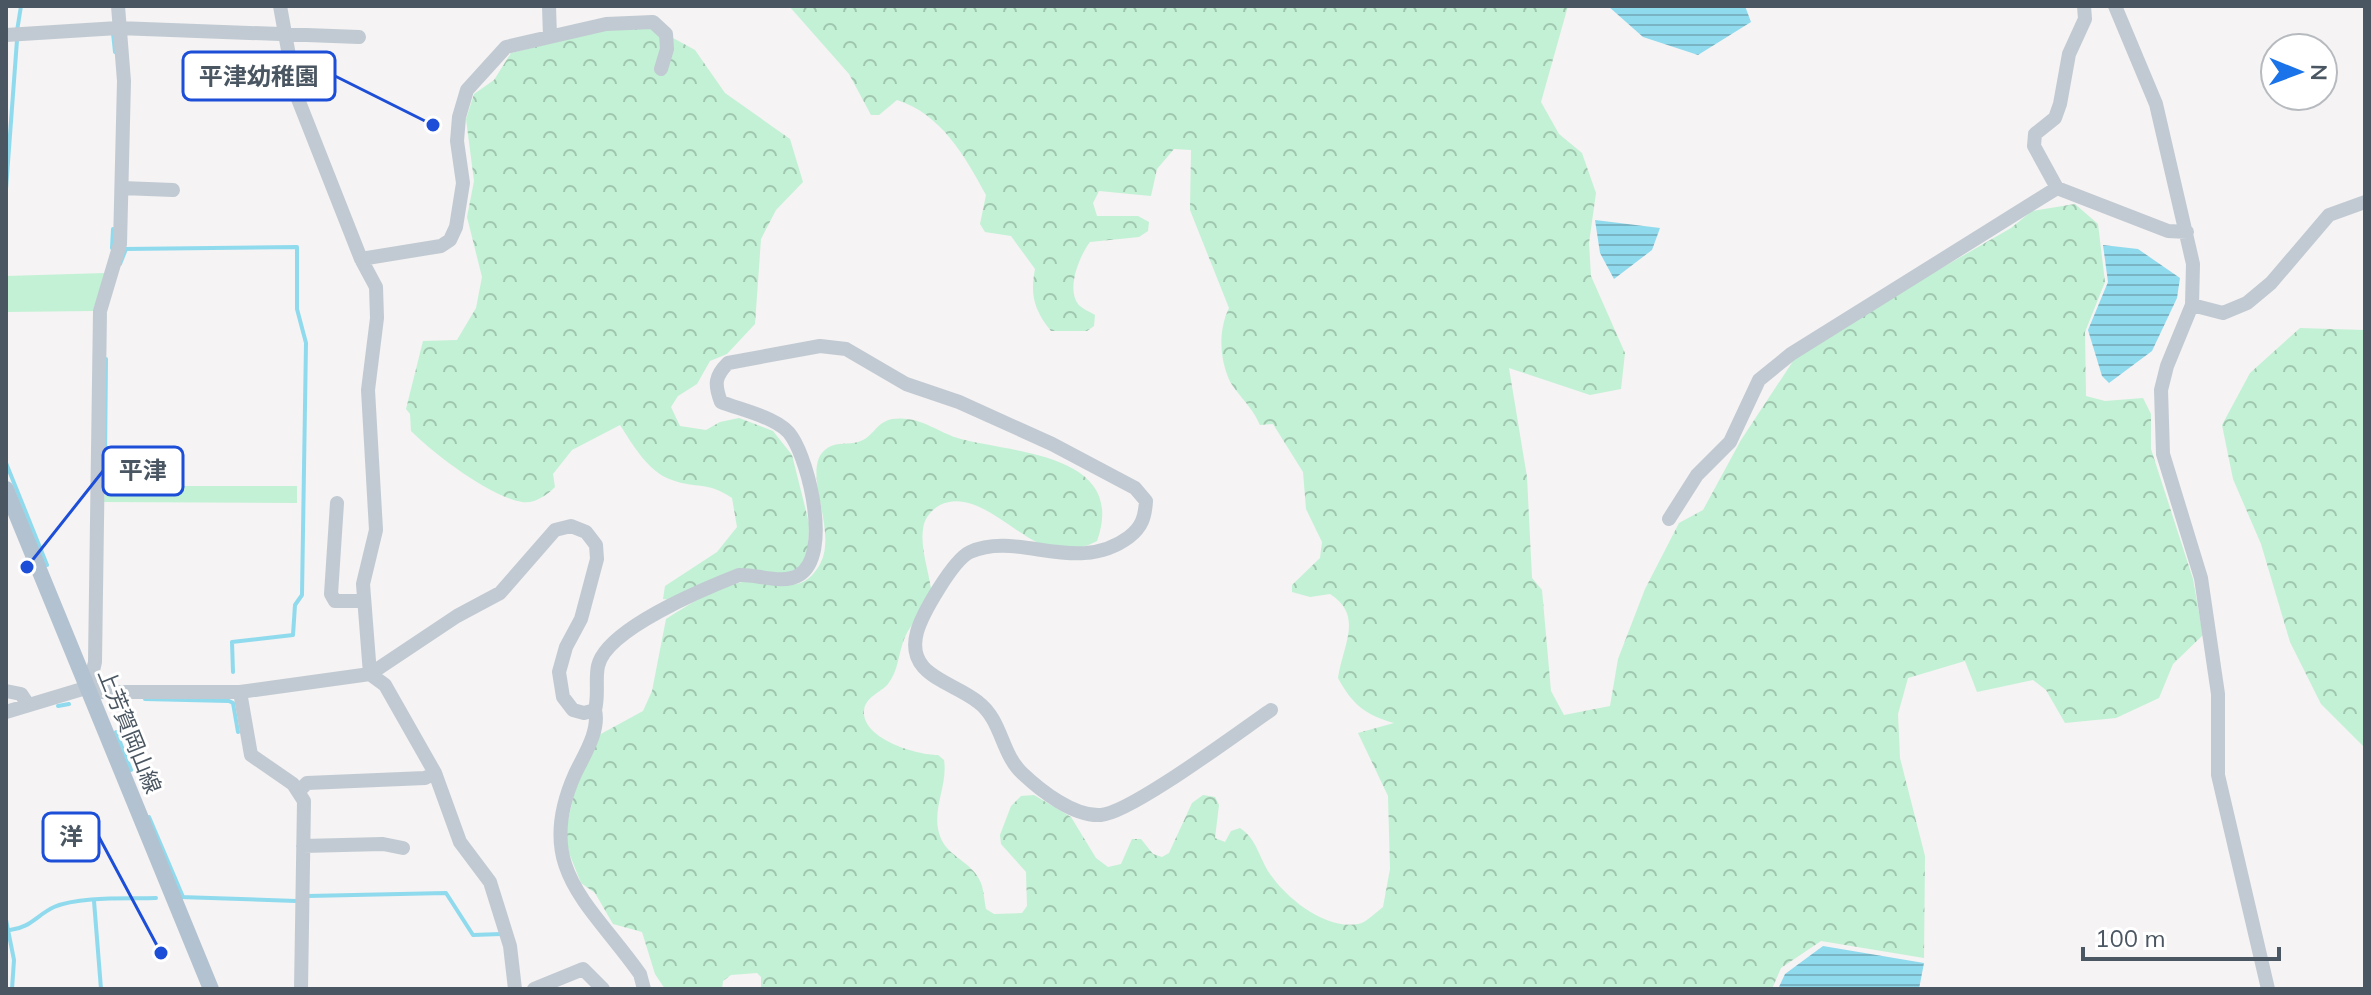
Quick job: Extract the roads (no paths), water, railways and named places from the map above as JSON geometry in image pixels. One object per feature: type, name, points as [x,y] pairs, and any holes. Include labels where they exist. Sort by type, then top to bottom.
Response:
[{"type":"main road","name":"上芳賀岡山線","points":[[6,489],[211,989]]},
{"type":"street","points":[[89,687],[95,662],[100,311],[119,248],[122,188],[124,81],[114,29],[118,6]]},
{"type":"street","points":[[280,6],[296,94],[361,259],[376,287],[377,318],[368,390],[376,530],[363,584],[370,674],[385,685],[435,773],[460,842],[490,882],[510,946],[515,989]]},
{"type":"street","points":[[549,6],[550,37]]},
{"type":"street","points":[[2084,6],[2085,19],[2069,54],[2060,104],[2055,118],[2035,134],[2034,146],[2057,188],[2168,231],[2187,232]]},
{"type":"street","points":[[2115,6],[2156,104],[2196,280],[2192,305],[2167,366],[2161,390],[2163,454],[2201,578],[2218,694],[2218,775],[2268,989]]},
{"type":"street","points":[[361,259],[441,246],[450,240],[456,227],[463,183],[457,141],[459,117],[467,90],[506,47],[606,24],[653,22],[666,34],[667,49],[661,69]]},
{"type":"street","points":[[13,35],[114,29],[359,37]]},
{"type":"street","points":[[122,188],[173,190]]},
{"type":"street","points":[[1669,519],[1697,475],[1730,442],[1759,380],[1791,354],[2057,188]]},
{"type":"street","points":[[2192,305],[2223,313],[2247,303],[2271,283],[2329,215],[2365,202]]},
{"type":"street","points":[[644,989],[640,974],[578,894],[564,869],[558,836],[568,791],[593,734],[600,689],[598,666],[607,650],[635,626],[739,575],[758,574],[781,579],[799,575],[813,560],[816,533],[813,497],[792,435],[776,424],[721,402],[715,386],[718,373],[728,363],[820,346],[846,349],[906,384],[959,402],[1052,444],[1135,488],[1146,501],[1145,517],[1136,532],[1113,549],[1089,554],[996,547],[971,551],[956,561],[917,631],[915,651],[923,669],[977,700],[992,714],[1012,760],[1051,796],[1086,814],[1104,815],[1178,773],[1271,710]]},
{"type":"street","points":[[337,503],[331,594],[335,601],[363,601]]},
{"type":"street","points":[[6,712],[27,703],[89,687],[101,692],[240,692],[370,674],[457,616],[500,593],[555,530],[571,526],[586,532],[596,545],[597,559],[581,619],[566,647],[559,672],[563,697],[573,710],[584,713],[595,710]]},
{"type":"street","points":[[6,691],[21,694],[27,703]]},
{"type":"street","points":[[240,692],[251,755],[303,788],[425,778],[435,773]]},
{"type":"street","points":[[301,989],[307,846],[303,788]]},
{"type":"street","points":[[307,846],[383,844],[403,848]]},
{"type":"street","points":[[534,989],[555,986],[583,969],[603,989]]},
{"type":"water","points":[[1608,6],[1745,6],[1751,22],[1698,55],[1643,37]]},
{"type":"water","points":[[1595,220],[1660,228],[1652,250],[1614,279],[1600,253]]},
{"type":"water","points":[[2103,245],[2138,249],[2180,278],[2177,298],[2152,351],[2109,383],[2102,376],[2088,330],[2108,282]]},
{"type":"water","points":[[1823,946],[1924,963],[1919,989],[1778,989],[1785,974]]},
{"type":"waterway","points":[[17,31],[21,6]]},
{"type":"waterway","points":[[113,33],[115,52]]},
{"type":"waterway","points":[[6,189],[17,40]]},
{"type":"waterway","points":[[112,248],[113,229]]},
{"type":"waterway","points":[[124,249],[297,247],[297,309],[306,343],[302,595],[295,605],[293,635],[232,642],[233,672]]},
{"type":"waterway","points":[[120,264],[126,249]]},
{"type":"waterway","points":[[105,458],[106,359]]},
{"type":"waterway","points":[[6,463],[47,565]]},
{"type":"waterway","points":[[145,699],[229,701],[233,703],[238,732]]},
{"type":"waterway","points":[[58,706],[69,704]]},
{"type":"waterway","points":[[116,732],[131,770]]},
{"type":"waterway","points":[[149,817],[183,897]]},
{"type":"waterway","points":[[308,896],[446,893],[473,935],[501,934]]},
{"type":"waterway","points":[[180,897],[296,901]]},
{"type":"waterway","points":[[10,930],[23,927],[64,903],[156,898]]},
{"type":"waterway","points":[[94,901],[101,989]]},
{"type":"waterway","points":[[6,920],[14,960],[12,989]]},
{"type":"place","name":"平津幼稚園","points":[[433,125]]},
{"type":"place","name":"平津","points":[[27,567]]},
{"type":"place","name":"洋","points":[[161,953]]}]
